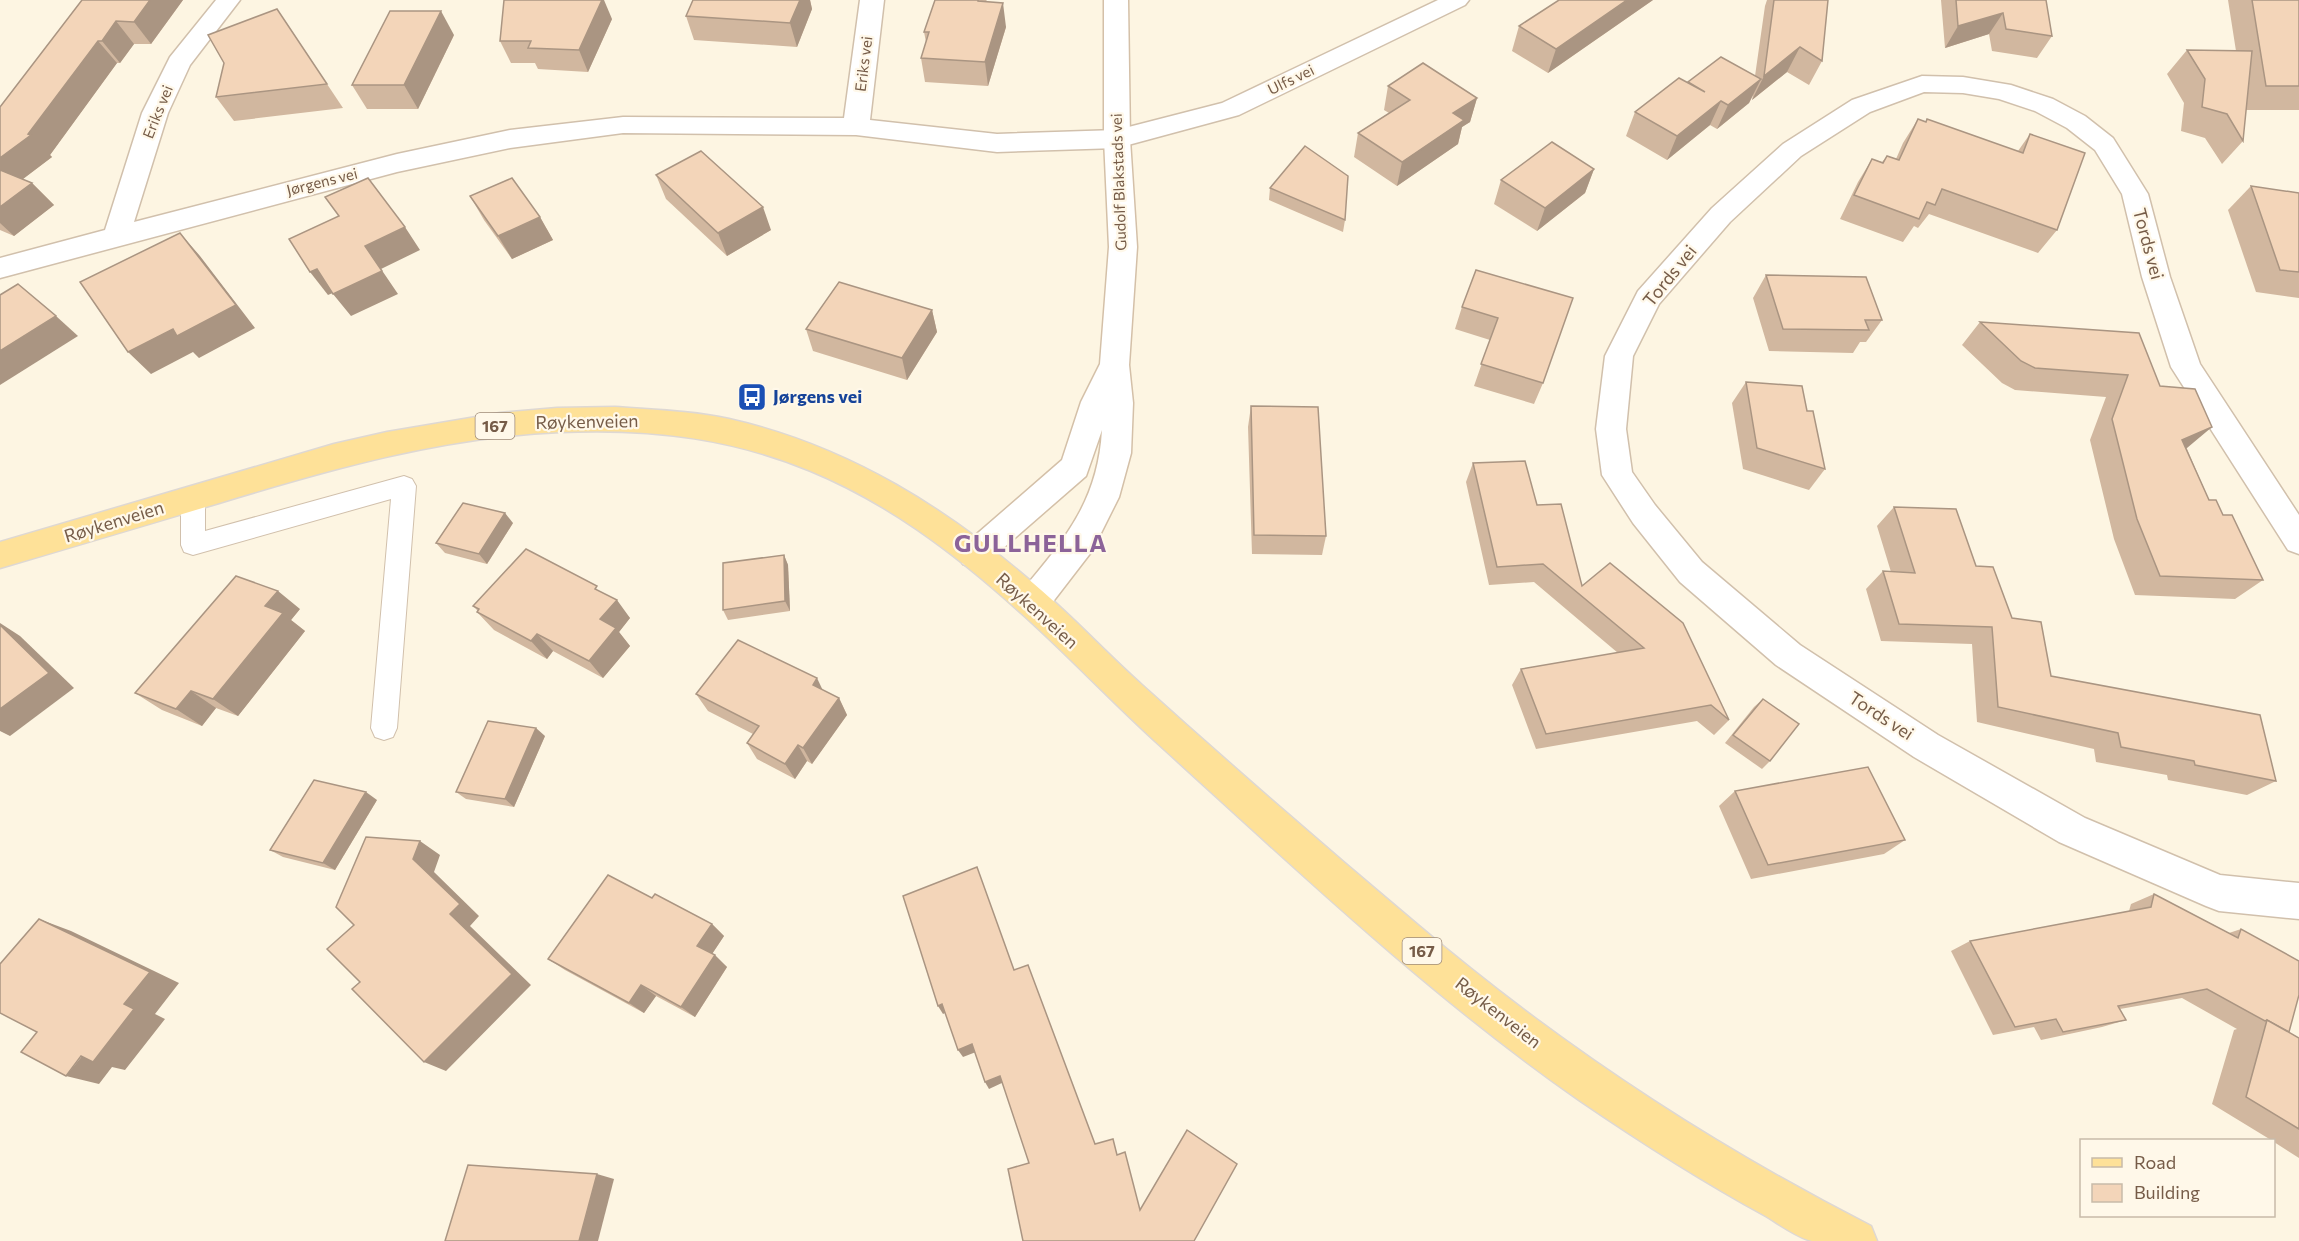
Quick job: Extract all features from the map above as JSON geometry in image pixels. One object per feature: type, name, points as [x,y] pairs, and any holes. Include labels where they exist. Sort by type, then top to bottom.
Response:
[{"type":"main road","name":"Røykenveien","points":[[0,555],[334,456],[385,443],[449,431],[555,421],[601,420],[668,423],[753,438],[825,462],[862,478],[913,508],[1033,602],[1114,681],[1328,872],[1527,1036],[1613,1100],[1758,1190],[1856,1241]]},
{"type":"street","name":"Eriks vei","points":[[116,237],[155,113],[179,63],[228,0]]},
{"type":"street","name":"Eriks vei","points":[[856,127],[872,0]]},
{"type":"street","name":"Gudolf Blakstads vei","points":[[1033,602],[1081,542],[1103,497],[1116,453],[1118,403],[1114,365],[1123,247],[1116,139],[1116,0]]},
{"type":"street","name":"Ulfs vei","points":[[1116,139],[1230,109],[1457,0]]},
{"type":"street","name":"Tords vei","points":[[2299,541],[2186,367],[2156,277],[2135,194],[2104,144],[2076,122],[2044,105],[2002,91],[1963,85],[1922,84],[1861,106],[1792,150],[1721,215],[1648,298],[1619,356],[1611,429],[1617,475],[1644,514],[1691,572],[1788,655],[1926,746],[2072,830],[2219,893],[2299,901]]},
{"type":"street","name":"Jørgens vei","points":[[0,268],[308,186],[510,139],[623,125],[856,127],[997,143],[1116,139]]},
{"type":"street","name":"Gudolf Blakstads vei","points":[[974,555],[1075,466],[1096,402],[1114,365]]},
{"type":"lane","points":[[193,498],[193,546],[404,486],[384,728]]},
{"type":"building","points":[[82,0],[150,0],[134,22],[116,21],[102,41],[98,41],[28,134],[31,135],[0,158],[0,107]]},
{"type":"building","points":[[504,0],[602,0],[579,50],[528,48],[531,41],[500,41]]},
{"type":"building","points":[[693,0],[800,0],[790,23],[686,16]]},
{"type":"building","points":[[935,0],[978,0],[1003,3],[985,62],[921,58],[929,32],[924,32]]},
{"type":"building","points":[[1559,0],[1627,0],[1556,49],[1519,26]]},
{"type":"building","points":[[1774,0],[1828,0],[1822,61],[1800,47],[1764,76]]},
{"type":"building","points":[[1956,0],[2046,0],[2052,36],[2006,29],[2003,13],[1958,26]]},
{"type":"building","points":[[2252,0],[2299,0],[2299,86],[2266,86]]},
{"type":"building","points":[[277,9],[327,84],[216,97],[224,63],[208,35]]},
{"type":"building","points":[[390,11],[441,11],[404,85],[352,85]]},
{"type":"building","points":[[2187,50],[2252,51],[2243,141],[2227,114],[2202,107],[2205,79]]},
{"type":"building","points":[[1721,57],[1761,79],[1728,105],[1721,101],[1677,136],[1635,112],[1679,78],[1705,92],[1688,82]]},
{"type":"building","points":[[1423,63],[1477,98],[1453,113],[1464,120],[1402,162],[1358,133],[1410,100],[1388,86]]},
{"type":"building","points":[[1918,119],[1926,122],[1927,119],[2023,153],[2030,134],[2085,153],[2057,230],[1942,189],[1935,205],[1927,202],[1919,219],[1854,195],[1872,159],[1883,163],[1887,156],[1899,160]]},
{"type":"building","points":[[1552,142],[1594,169],[1545,208],[1501,180]]},
{"type":"building","points":[[1305,146],[1348,176],[1345,220],[1270,188]]},
{"type":"building","points":[[701,151],[763,207],[718,233],[656,175]]},
{"type":"building","points":[[0,170],[32,183],[0,207]]},
{"type":"building","points":[[368,178],[405,227],[365,246],[382,271],[333,294],[317,269],[310,272],[289,239],[339,216],[325,197]]},
{"type":"building","points":[[512,178],[540,217],[498,236],[470,196]]},
{"type":"building","points":[[2251,186],[2299,193],[2299,272],[2280,270]]},
{"type":"building","points":[[180,233],[236,305],[177,336],[173,329],[128,352],[80,282]]},
{"type":"building","points":[[1476,270],[1573,298],[1543,383],[1481,364],[1498,318],[1462,307]]},
{"type":"building","points":[[1766,275],[1866,277],[1882,320],[1865,320],[1869,330],[1783,329]]},
{"type":"building","points":[[839,282],[932,310],[902,358],[806,329]]},
{"type":"building","points":[[18,284],[56,316],[0,351],[0,295]]},
{"type":"building","points":[[1980,322],[2139,333],[2160,386],[2195,389],[2212,427],[2182,440],[2209,500],[2216,500],[2223,515],[2232,515],[2263,580],[2160,576],[2137,519],[2112,419],[2128,375],[2035,368],[2021,361]]},
{"type":"building","points":[[1746,382],[1802,386],[1807,411],[1813,411],[1825,469],[1757,448]]},
{"type":"building","points":[[1251,406],[1318,407],[1326,536],[1254,535]]},
{"type":"building","points":[[1525,461],[1537,505],[1561,504],[1582,586],[1610,563],[1683,623],[1729,720],[1711,705],[1546,734],[1521,669],[1644,648],[1543,564],[1497,567],[1473,463]]},
{"type":"building","points":[[463,503],[505,513],[479,554],[436,543]]},
{"type":"building","points":[[1894,507],[1956,509],[1976,566],[1993,567],[2012,618],[2041,622],[2051,676],[2260,715],[2276,781],[2195,765],[2194,761],[2121,747],[2118,733],[1998,707],[1992,627],[1899,624],[1883,571],[1915,573]]},
{"type":"building","points":[[526,549],[597,586],[595,589],[617,600],[600,619],[616,628],[589,661],[537,634],[531,641],[477,612],[479,609],[473,606]]},
{"type":"building","points":[[784,555],[785,601],[723,610],[723,563]]},
{"type":"building","points":[[236,576],[278,591],[265,606],[283,613],[213,699],[191,691],[176,709],[135,693]]},
{"type":"building","points":[[0,625],[49,673],[0,709]]},
{"type":"building","points":[[738,640],[817,678],[813,685],[839,698],[803,748],[798,745],[785,764],[747,743],[759,726],[696,694]]},
{"type":"building","points":[[1763,699],[1799,724],[1770,761],[1733,735]]},
{"type":"building","points":[[488,721],[536,728],[505,799],[456,792]]},
{"type":"building","points":[[1868,767],[1905,840],[1768,865],[1735,791]]},
{"type":"building","points":[[314,780],[366,792],[323,863],[270,850]]},
{"type":"building","points":[[366,837],[420,841],[413,859],[460,904],[450,914],[512,974],[424,1062],[352,989],[360,982],[327,949],[354,925],[336,907]]},
{"type":"building","points":[[977,867],[1014,970],[1028,965],[1095,1144],[1113,1139],[1117,1155],[1125,1152],[1140,1210],[1187,1130],[1237,1164],[1194,1241],[1023,1241],[1008,1169],[1029,1163],[1000,1076],[985,1082],[972,1044],[958,1050],[942,1004],[938,1006],[903,896]]},
{"type":"building","points":[[608,875],[652,898],[655,894],[712,924],[697,946],[715,955],[681,1007],[641,985],[629,1003],[548,959]]},
{"type":"building","points":[[2154,894],[2238,938],[2241,929],[2299,961],[2299,995],[2289,1032],[2207,989],[2118,1006],[2126,1020],[2063,1032],[2056,1019],[2015,1027],[1970,941],[2151,907]]},
{"type":"building","points":[[39,919],[150,972],[124,1004],[134,1009],[93,1062],[81,1056],[66,1076],[21,1052],[37,1032],[0,1013],[0,964]]},
{"type":"building","points":[[2267,1020],[2299,1038],[2299,1129],[2246,1097]]},
{"type":"building","points":[[468,1165],[597,1174],[579,1241],[445,1241]]},
{"type":"place","name":"Jørgens vei","points":[[752,397]]},
{"type":"district","name":"GULLHELLA","points":[[1031,544]]}]
